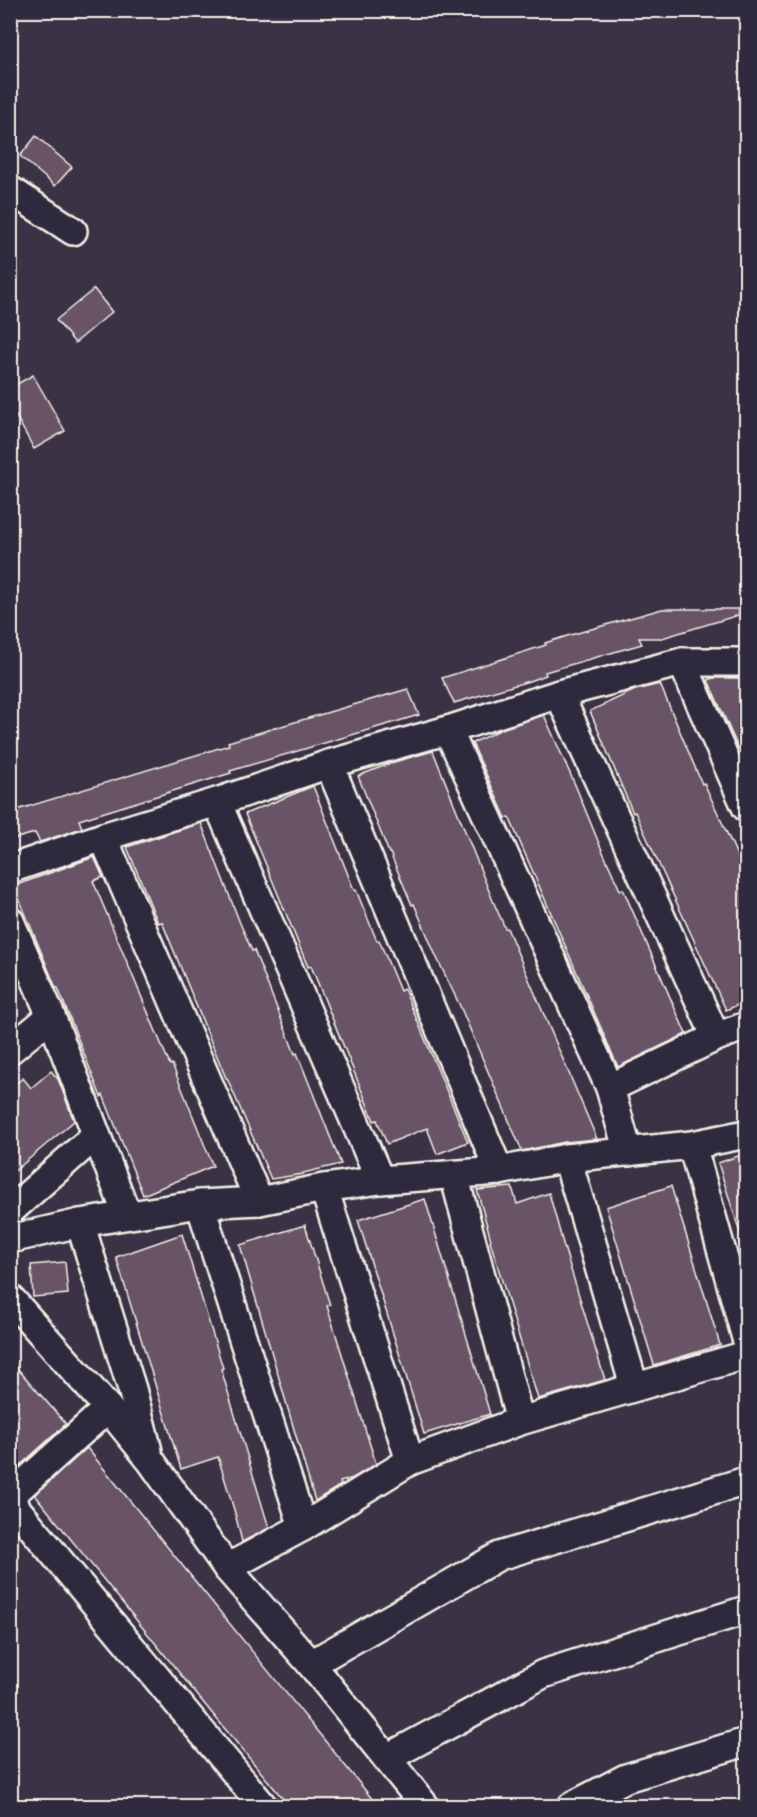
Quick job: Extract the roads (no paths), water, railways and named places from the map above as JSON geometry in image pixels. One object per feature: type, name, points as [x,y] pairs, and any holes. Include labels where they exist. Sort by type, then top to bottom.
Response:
[{"type":"street","points":[[10,190],[73,231]]},
{"type":"street","points":[[682,662],[747,807]]},
{"type":"street","points":[[10,869],[329,764],[448,730],[559,694],[682,662],[747,662]]},
{"type":"street","points":[[559,694],[716,1037]]},
{"type":"street","points":[[448,730],[610,1088],[628,1152]]},
{"type":"street","points":[[329,764],[499,1171]]},
{"type":"street","points":[[217,802],[380,1180]]},
{"type":"street","points":[[103,837],[259,1201]]},
{"type":"street","points":[[10,921],[51,1016],[127,1215]]},
{"type":"street","points":[[10,1050],[51,1016]]},
{"type":"street","points":[[610,1088],[716,1037],[747,1026]]},
{"type":"street","points":[[10,1239],[80,1223],[200,1204],[259,1201],[380,1180],[499,1171],[567,1158],[692,1145],[747,1134]]},
{"type":"street","points":[[10,1211],[96,1135]]},
{"type":"street","points":[[692,1145],[747,1338]]},
{"type":"street","points":[[567,1158],[634,1386]]},
{"type":"street","points":[[454,1175],[520,1420]]},
{"type":"street","points":[[324,1188],[410,1461]]},
{"type":"street","points":[[200,1204],[303,1527]]},
{"type":"street","points":[[80,1223],[129,1379],[151,1461]]},
{"type":"street","points":[[10,1298],[108,1408],[151,1461],[227,1568],[311,1664],[425,1806]]},
{"type":"street","points":[[227,1568],[303,1527],[410,1461],[520,1420],[747,1355]]},
{"type":"street","points":[[108,1408],[10,1498],[263,1806]]},
{"type":"street","points":[[311,1664],[499,1556],[747,1481]]},
{"type":"street","points":[[387,1758],[543,1674],[747,1610]]},
{"type":"street","points":[[572,1806],[626,1778],[747,1742]]}]
